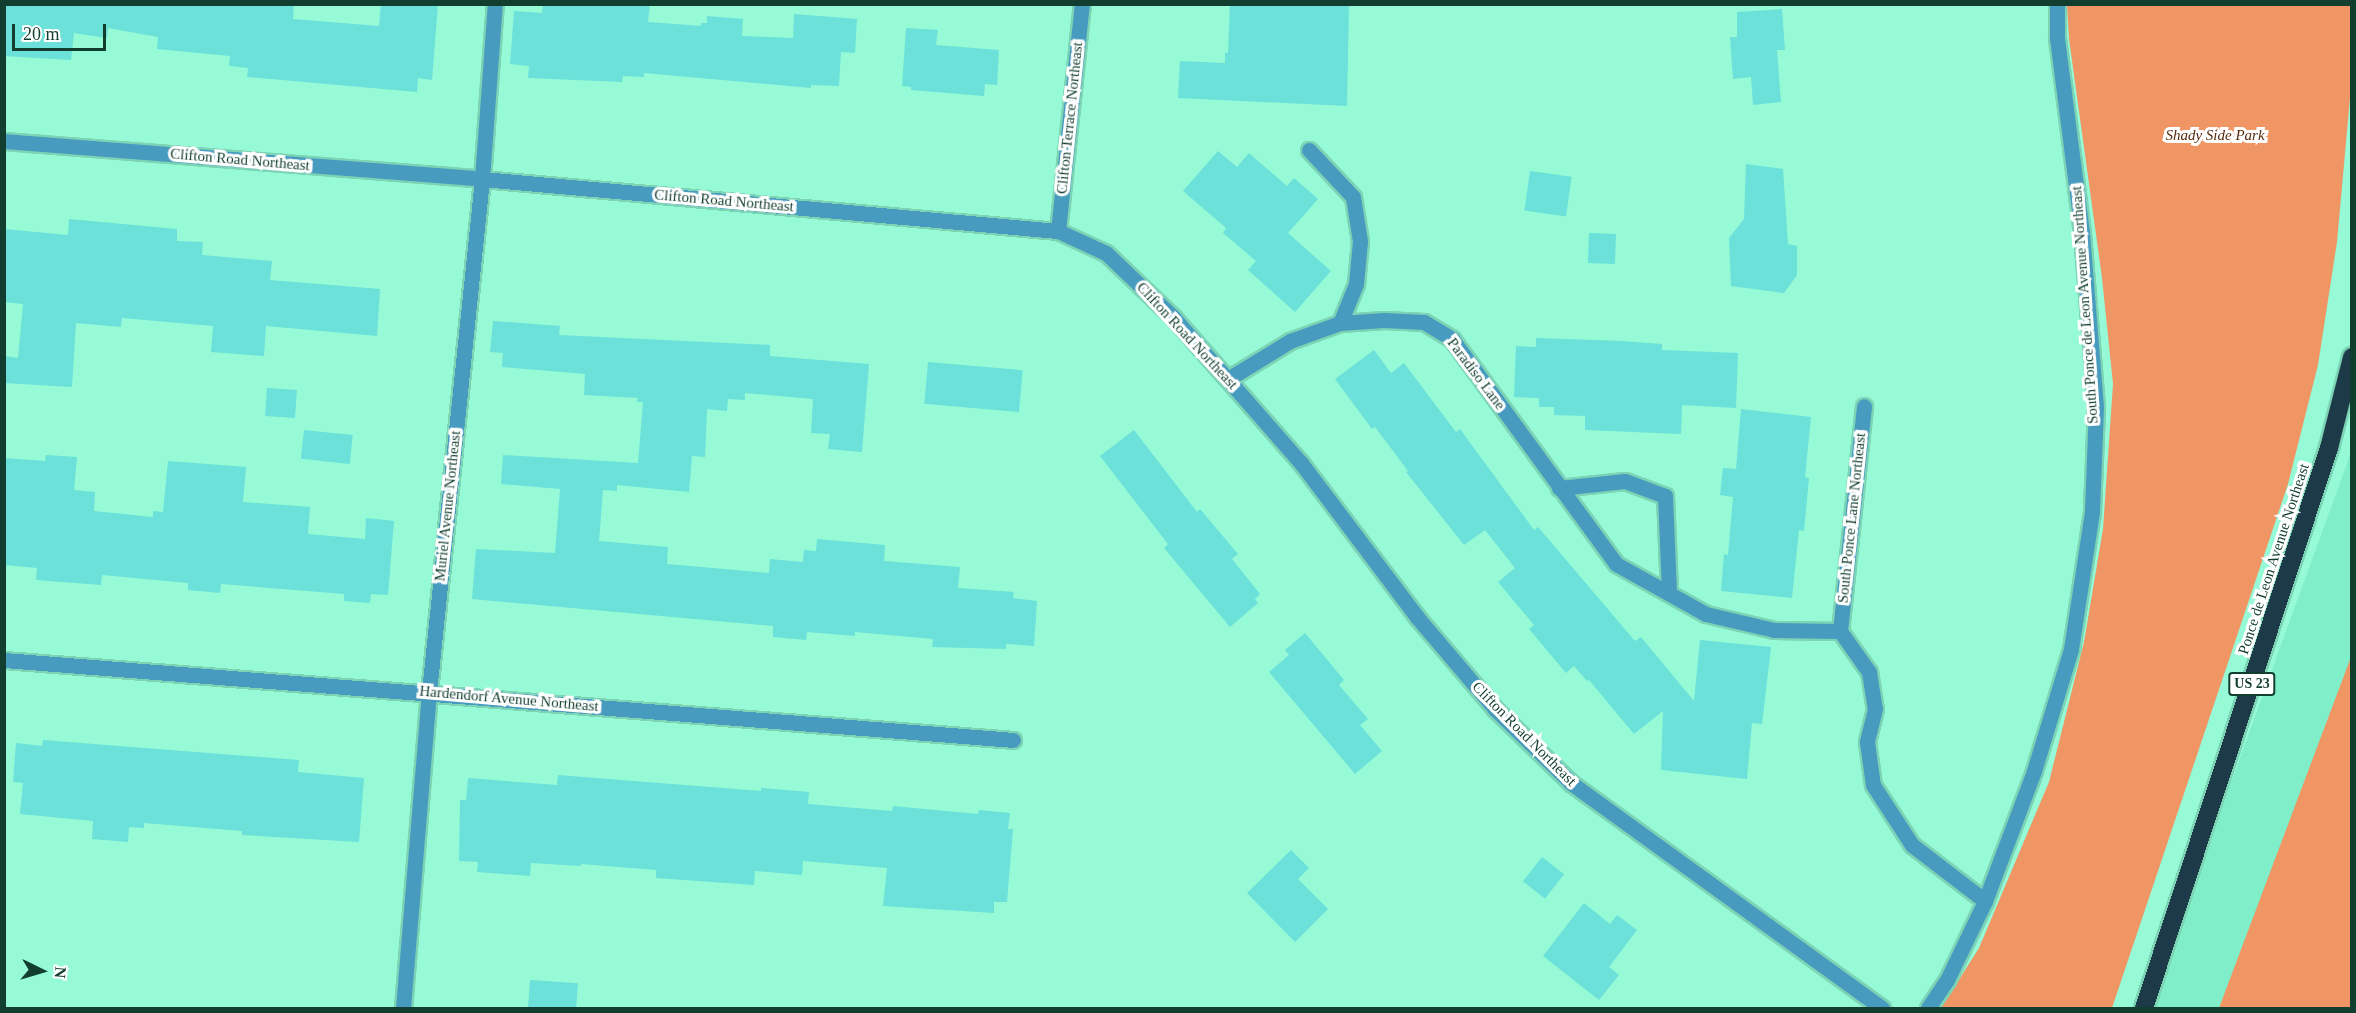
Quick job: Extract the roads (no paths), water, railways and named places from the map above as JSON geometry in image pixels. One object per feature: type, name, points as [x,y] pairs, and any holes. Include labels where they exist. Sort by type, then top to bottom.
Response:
[{"type":"highway","name":"Ponce de Leon Avenue Northeast","points":[[2144,1008],[2329,448],[2351,364]]},
{"type":"street","name":"Muriel Avenue Northeast","points":[[403,1008],[429,692],[482,179],[495,4]]},
{"type":"street","name":"Clifton Terrace Northeast","points":[[1058,231],[1083,4]]},
{"type":"street","name":"South Ponce de Leon Avenue Northeast","points":[[1928,1008],[1947,980],[1985,901],[2034,771],[2071,649],[2092,511],[2096,407],[2082,233],[2057,37],[2057,4]]},
{"type":"street","name":"Clifton Road Northeast","points":[[4,141],[482,179],[1058,231],[1106,253],[1174,318],[1302,463],[1417,617],[1495,709],[1570,783],[1882,1008]]},
{"type":"street","points":[[1309,150],[1353,197],[1355,208],[1360,241],[1356,284],[1340,322]]},
{"type":"street","name":"Paradiso Lane","points":[[1228,379],[1290,341],[1340,322],[1424,321],[1452,339],[1616,564],[1706,614],[1774,630],[1840,631]]},
{"type":"street","name":"South Ponce Lane Northeast","points":[[1840,631],[1864,406]]},
{"type":"street","points":[[1559,488],[1625,481],[1665,496],[1668,592]]},
{"type":"street","points":[[1840,631],[1869,672],[1875,709],[1868,742],[1873,785],[1912,845],[1985,901]]},
{"type":"street","name":"Hardendorf Avenue Northeast","points":[[4,660],[1013,740]]},
{"type":"park label","name":"Shady Side Park","points":[[2215,136]]}]
